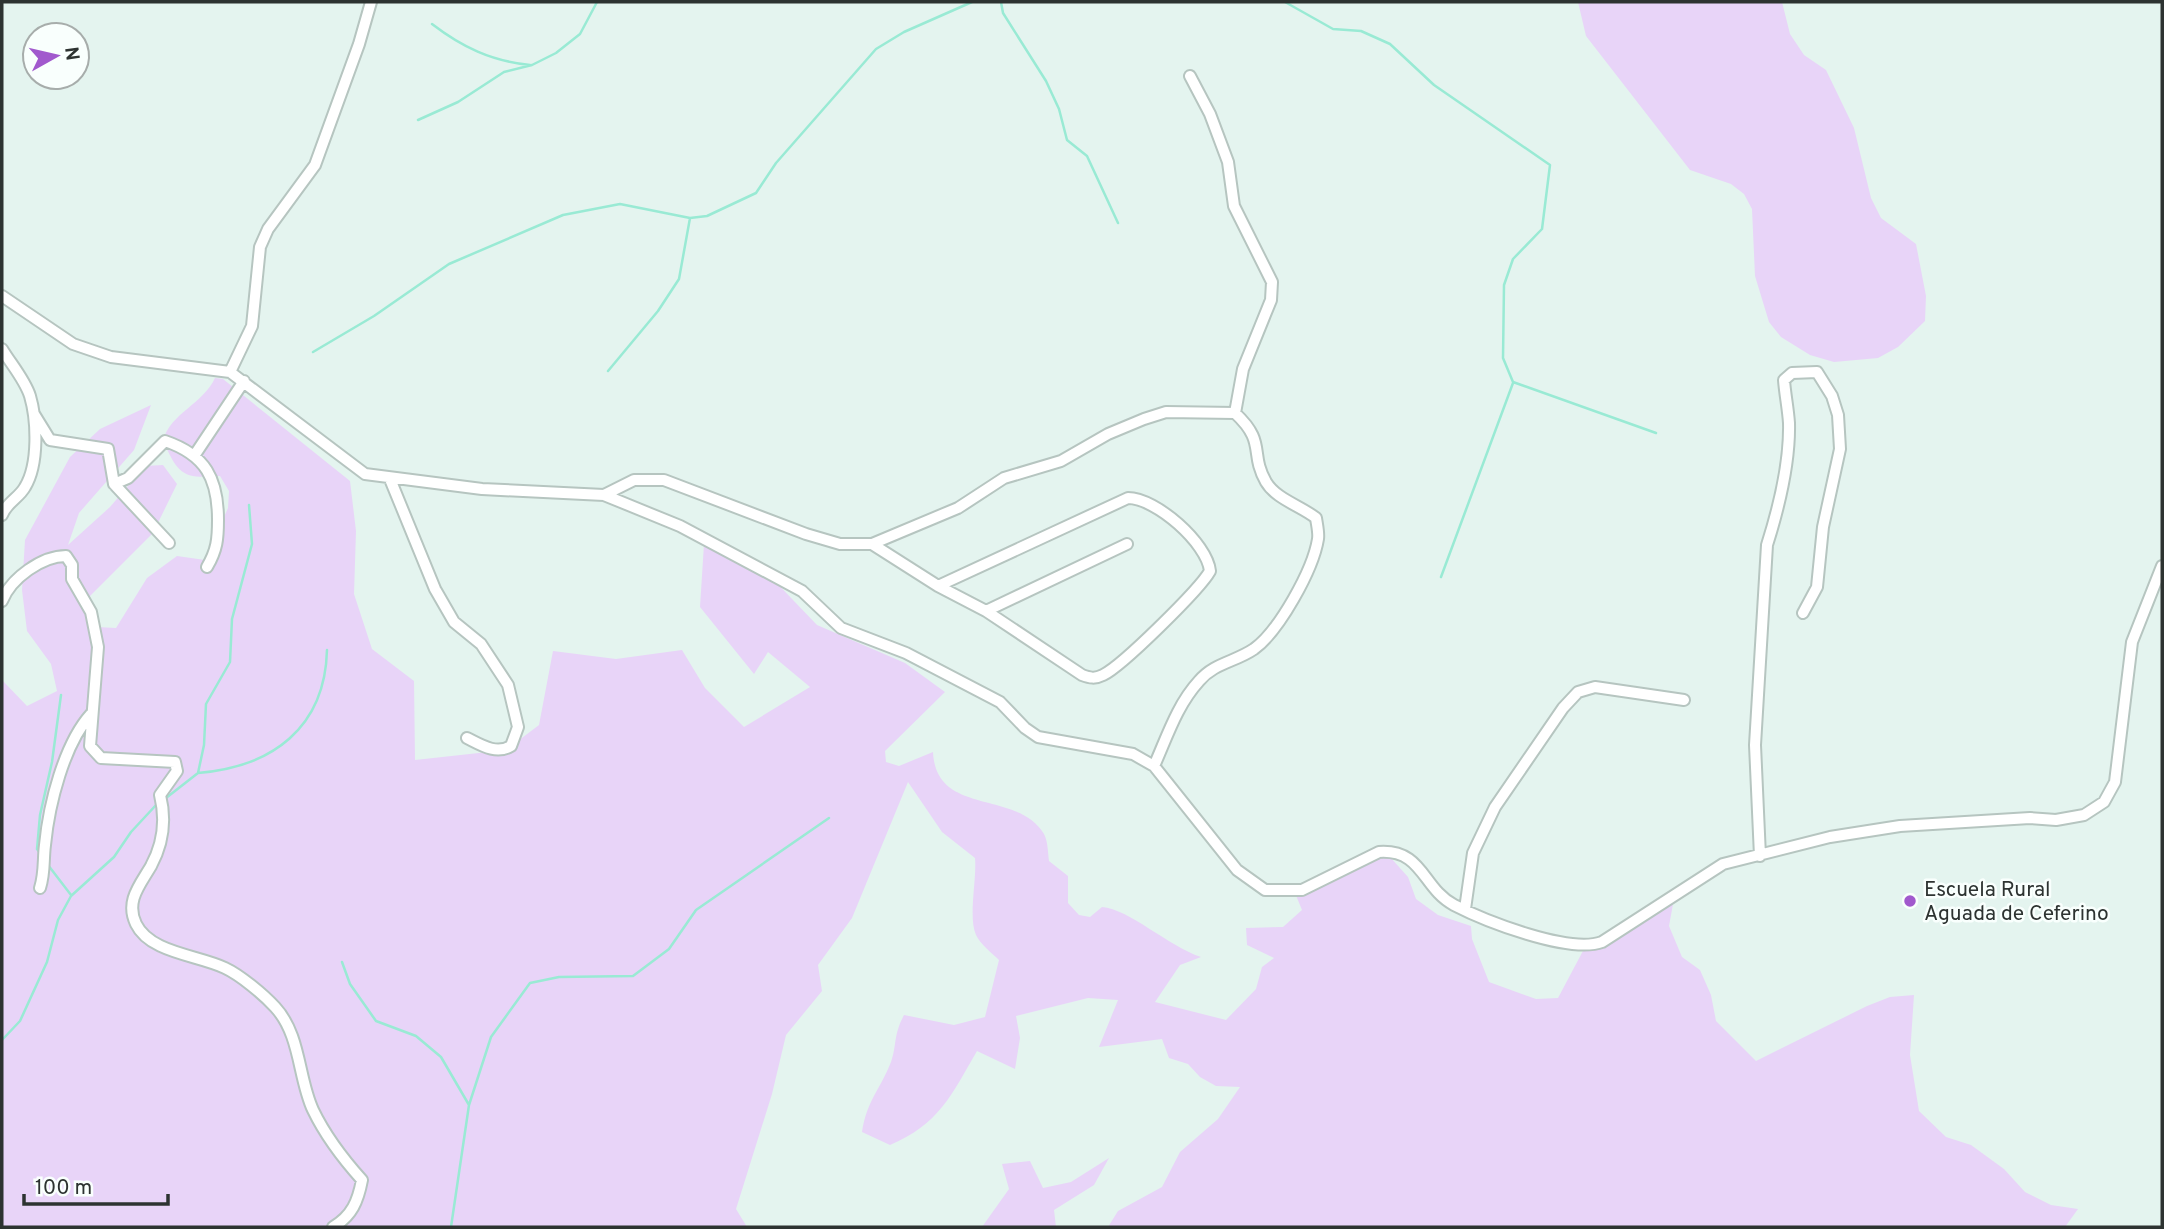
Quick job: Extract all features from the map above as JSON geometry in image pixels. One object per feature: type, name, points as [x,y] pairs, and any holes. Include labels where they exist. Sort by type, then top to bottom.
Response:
[{"type":"street","points":[[230,372],[252,326],[260,247],[268,229],[315,165],[359,44],[371,2]]},
{"type":"street","points":[[1190,76],[1210,114],[1228,162],[1234,206],[1272,282],[1271,300],[1243,369],[1235,414]]},
{"type":"street","points":[[2,296],[73,344],[99,353],[230,372],[365,474],[482,489],[604,495],[680,526],[802,591],[841,628],[906,653],[1000,702],[1025,728],[1038,737],[1133,754],[1154,766],[1237,870],[1265,890],[1302,890],[1378,852],[1393,851],[1406,856],[1452,904],[1482,918],[1590,947],[1602,942],[1723,864],[1830,837],[1900,826],[2030,818],[2056,820],[2084,815],[2104,802],[2115,782],[2132,642],[2162,566]]},
{"type":"street","points":[[2,349],[29,393],[34,414],[31,474],[24,490],[12,498],[2,515]]},
{"type":"street","points":[[1760,856],[1755,746],[1767,545],[1779,502],[1789,423],[1784,380],[1792,373],[1817,372],[1832,396],[1838,415],[1840,449],[1823,527],[1817,587],[1803,613]]},
{"type":"street","points":[[194,456],[244,381]]},
{"type":"street","points":[[604,495],[634,480],[664,480],[806,534],[840,544],[872,544],[958,508],[1004,478],[1061,460],[1108,434],[1144,419],[1166,412],[1235,414],[1251,428],[1256,440],[1260,469],[1268,485],[1316,518],[1319,536],[1315,554],[1284,615],[1261,642],[1252,650],[1211,668],[1185,698],[1154,766]]},
{"type":"street","points":[[34,414],[50,440],[108,449],[114,484],[169,542]]},
{"type":"street","points":[[114,484],[128,478],[165,440],[194,456],[212,475],[218,496],[218,550],[207,567]]},
{"type":"street","points":[[390,479],[435,589],[454,622],[481,644],[508,685],[518,727],[511,746],[503,751],[486,748],[467,737]]},
{"type":"street","points":[[872,544],[939,586],[986,611],[1082,675],[1099,677],[1127,658],[1188,599],[1206,577],[1209,565],[1205,552],[1191,535],[1142,500],[1128,498],[939,586]]},
{"type":"street","points":[[986,611],[1127,544]]},
{"type":"street","points":[[2,601],[13,582],[52,556],[66,556],[72,565],[72,579],[91,612],[98,647],[90,746],[101,758],[175,762],[177,771],[168,779],[160,795],[164,825],[151,866],[135,887],[132,910],[136,925],[148,939],[226,968],[275,1007],[290,1031],[313,1110],[347,1163],[362,1180],[358,1202],[342,1222],[333,1227]]},
{"type":"street","points":[[1465,909],[1472,853],[1495,807],[1563,708],[1578,692],[1595,687],[1684,700]]},
{"type":"street","points":[[40,888],[45,872],[51,805],[71,740],[91,713]]},
{"type":"shaded area","points":[[1578,2],[1782,2],[1790,34],[1804,55],[1826,70],[1854,128],[1871,198],[1881,218],[1916,244],[1926,296],[1925,321],[1898,347],[1878,358],[1834,362],[1810,355],[1781,337],[1769,322],[1755,276],[1752,209],[1744,194],[1731,184],[1690,170],[1586,36]]},
{"type":"shaded area","points":[[215,378],[223,379],[350,481],[356,531],[354,594],[372,649],[414,681],[415,760],[506,750],[539,725],[553,651],[616,659],[682,650],[705,688],[744,727],[810,687],[768,652],[754,674],[700,607],[704,544],[769,575],[817,625],[905,663],[945,692],[885,751],[886,762],[899,766],[933,752],[938,772],[948,786],[962,795],[1016,811],[1032,820],[1044,834],[1049,861],[1068,876],[1068,903],[1079,915],[1090,917],[1102,907],[1113,909],[1201,957],[1180,965],[1155,1002],[1226,1020],[1256,989],[1262,967],[1274,958],[1247,945],[1246,928],[1283,927],[1302,910],[1293,888],[1348,861],[1370,854],[1391,858],[1408,877],[1416,899],[1438,915],[1471,926],[1472,939],[1489,982],[1536,999],[1558,998],[1584,949],[1675,893],[1669,926],[1682,957],[1700,970],[1711,995],[1716,1021],[1756,1061],[1867,1006],[1890,997],[1914,995],[1910,1055],[1919,1111],[1946,1137],[1971,1145],[2004,1169],[2025,1192],[2051,1205],[2078,1209],[2065,1227],[1108,1227],[1118,1211],[1162,1187],[1180,1152],[1218,1119],[1240,1087],[1216,1086],[1200,1077],[1188,1064],[1169,1058],[1162,1039],[1099,1047],[1118,1000],[1088,998],[1016,1016],[1020,1038],[1015,1069],[977,1051],[951,1095],[921,1128],[890,1145],[862,1132],[870,1103],[891,1062],[904,1015],[954,1025],[985,1017],[999,960],[980,942],[974,927],[975,858],[942,832],[908,782],[852,918],[818,965],[822,991],[786,1035],[772,1094],[736,1209],[747,1227],[2,1227],[2,680],[27,706],[57,691],[51,664],[27,631],[22,590],[25,540],[70,457],[100,429],[151,405],[134,450],[79,513],[68,545],[110,507],[145,466],[163,465],[177,484],[153,533],[90,596],[89,613],[97,627],[116,628],[147,578],[177,556],[205,560],[228,508],[229,491],[220,476],[198,477],[183,472],[173,461],[163,440],[173,423],[203,395]]},
{"type":"shaded area","points":[[1109,1158],[1094,1185],[1054,1210],[1056,1227],[982,1227],[1009,1189],[1002,1164],[1030,1161],[1043,1188],[1071,1182]]},
{"type":"waterway","points":[[418,120],[458,102],[504,72],[532,65],[556,53],[580,34],[597,2]]},
{"type":"waterway","points":[[313,352],[374,316],[449,264],[563,215],[620,204],[690,218],[707,216],[756,193],[776,163],[876,49],[904,32],[972,2]]},
{"type":"waterway","points":[[1001,2],[1003,13],[1046,81],[1059,109],[1067,140],[1087,156],[1118,223]]},
{"type":"waterway","points":[[1285,2],[1333,29],[1361,31],[1390,44],[1434,85],[1550,165],[1542,229],[1513,259],[1504,285],[1503,358],[1513,382],[1656,433]]},
{"type":"waterway","points":[[432,24],[454,40],[478,52],[530,65]]},
{"type":"waterway","points":[[608,371],[658,311],[679,279],[690,218]]},
{"type":"waterway","points":[[1441,577],[1513,383]]},
{"type":"waterway","points":[[166,798],[198,773],[204,745],[206,704],[230,662],[232,619],[252,544],[249,505]]},
{"type":"waterway","points":[[198,773],[249,762],[271,752],[290,738],[305,722],[316,701],[324,677],[327,650]]},
{"type":"waterway","points":[[40,853],[37,849],[40,815],[52,762],[61,695]]},
{"type":"waterway","points":[[2,1040],[20,1021],[47,962],[58,920],[71,896],[114,857],[131,832],[157,804]]},
{"type":"waterway","points":[[451,1227],[469,1105],[491,1037],[530,983],[559,977],[633,976],[669,949],[696,910],[829,818]]},
{"type":"waterway","points":[[48,865],[71,895]]},
{"type":"waterway","points":[[342,962],[350,984],[376,1021],[416,1036],[441,1057],[469,1105]]},
{"type":"place","name":"Escuela Rural Aguada de Ceferino","points":[[1910,901]]}]
